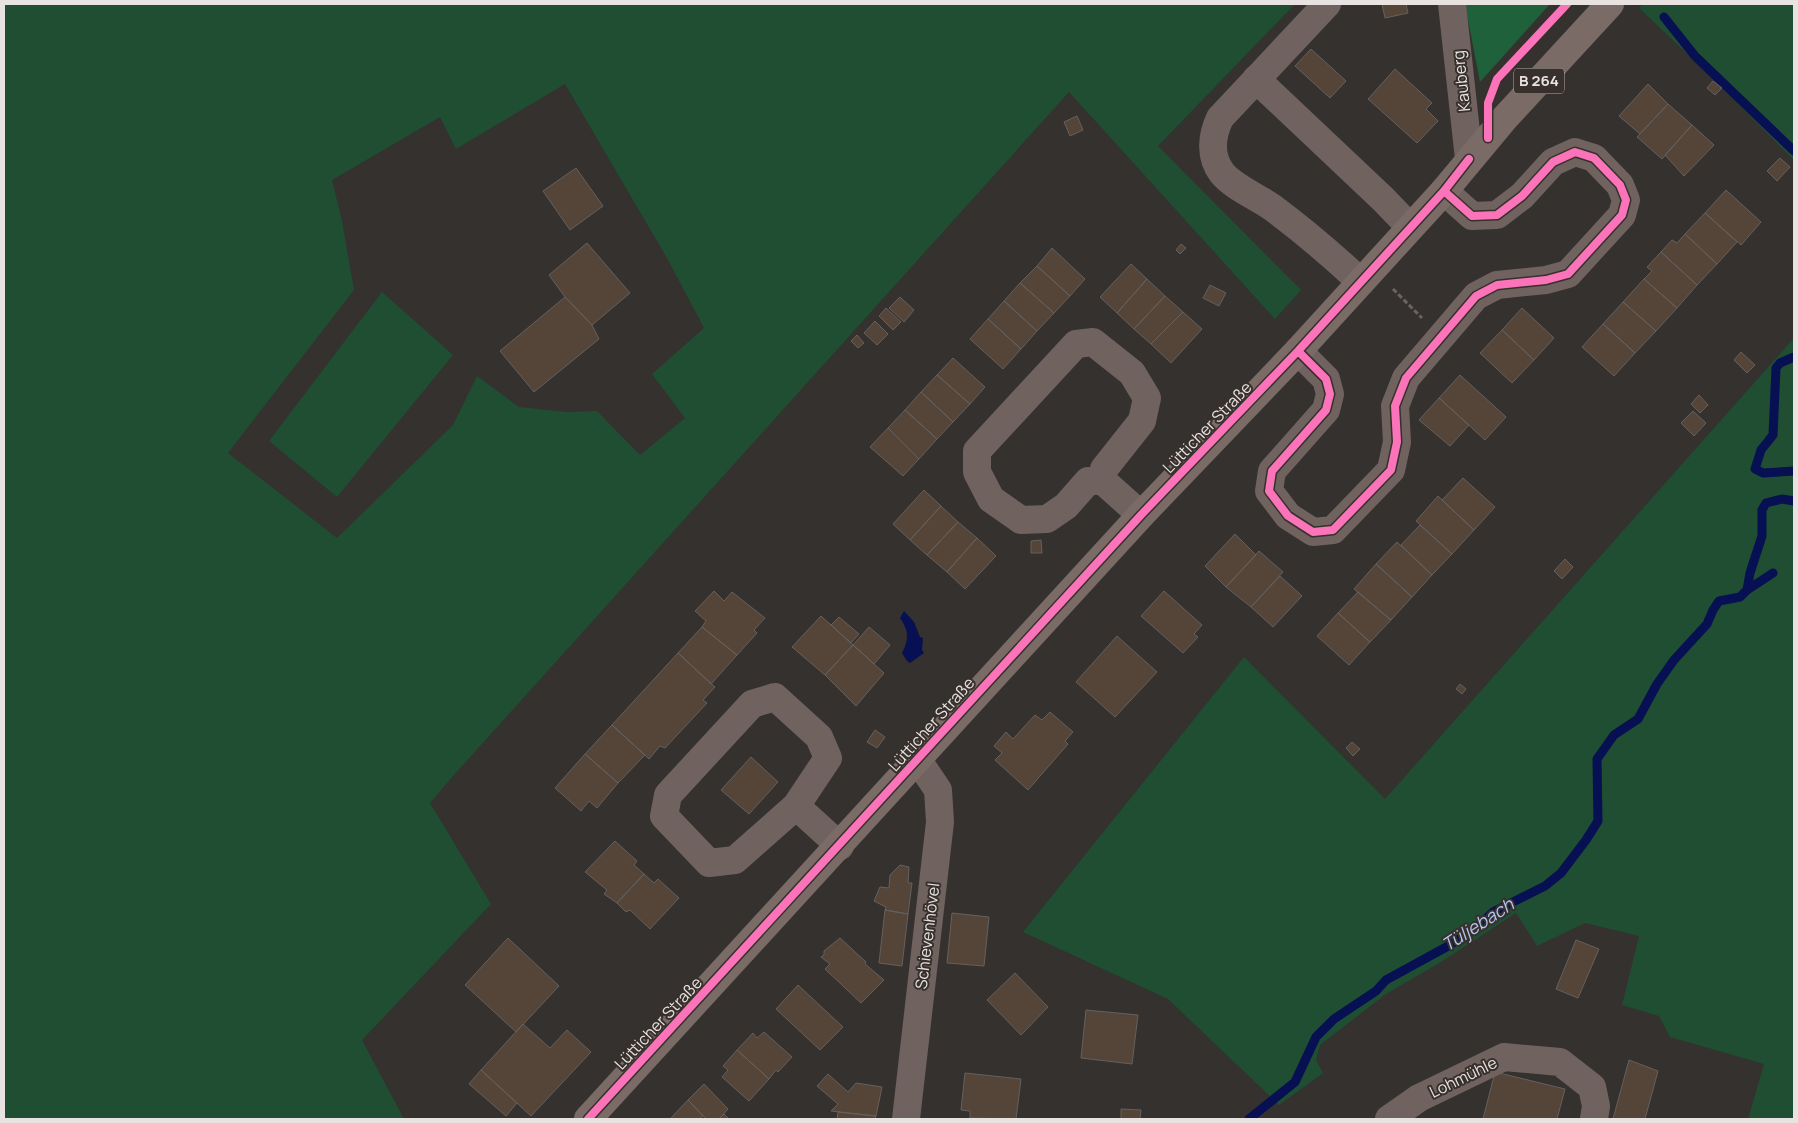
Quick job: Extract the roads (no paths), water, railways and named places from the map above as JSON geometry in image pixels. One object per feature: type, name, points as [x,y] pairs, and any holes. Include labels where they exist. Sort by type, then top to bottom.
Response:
[{"type":"main road","name":"Lütticher Straße","points":[[588,1119],[840,846],[917,759],[1141,515],[1367,276],[1444,191],[1469,159],[1610,4]]},
{"type":"street","points":[[1327,4],[1220,118],[1214,131],[1213,143],[1215,156],[1222,173],[1243,190],[1271,207],[1332,255],[1367,276]]},
{"type":"street","name":"Kauberg","points":[[1452,4],[1469,159]]},
{"type":"street","points":[[1256,79],[1410,227]]},
{"type":"street","points":[[1298,351],[1326,379],[1330,394],[1326,410],[1272,471],[1269,491],[1288,516],[1314,532],[1333,530],[1391,470],[1397,442],[1395,406],[1406,378],[1476,296],[1497,285],[1546,280],[1568,274],[1622,215],[1626,200],[1620,185],[1594,158],[1575,152],[1553,162],[1522,196],[1497,215],[1472,216],[1444,191]]},
{"type":"street","points":[[1103,481],[1104,469],[1142,421],[1147,398],[1132,373],[1093,342],[1076,344],[977,450],[977,472],[990,499],[1021,520],[1047,520],[1066,506],[1088,481],[1103,481],[1141,515]]},
{"type":"street","points":[[775,697],[819,736],[828,758],[796,806],[735,860],[710,863],[664,816],[668,795],[752,704],[775,697]]},
{"type":"street","name":"Schievenhövel","points":[[906,1119],[940,822],[938,790],[917,759]]},
{"type":"street","points":[[796,806],[840,846]]},
{"type":"street","name":"Lohmühle","points":[[1389,1119],[1419,1098],[1504,1057],[1560,1062],[1592,1087],[1596,1106],[1594,1119]]},
{"type":"waterway","points":[[1664,17],[1695,56],[1794,151]]},
{"type":"waterway","name":"Tüljebach","points":[[1794,357],[1780,363],[1776,368],[1773,435],[1761,450],[1755,469],[1763,473],[1794,471]]},
{"type":"waterway","name":"Tüljebach","points":[[1249,1119],[1295,1082],[1316,1037],[1334,1019],[1376,991],[1386,980],[1450,945],[1475,929],[1493,912],[1545,886],[1561,873],[1598,821],[1597,759],[1614,735],[1638,719],[1657,684],[1674,660],[1707,624],[1719,601],[1740,597],[1747,590],[1750,573],[1762,536],[1762,510],[1766,503],[1782,499],[1794,501]]},
{"type":"waterway","name":"Tüljebach","points":[[1747,590],[1773,573]]}]
